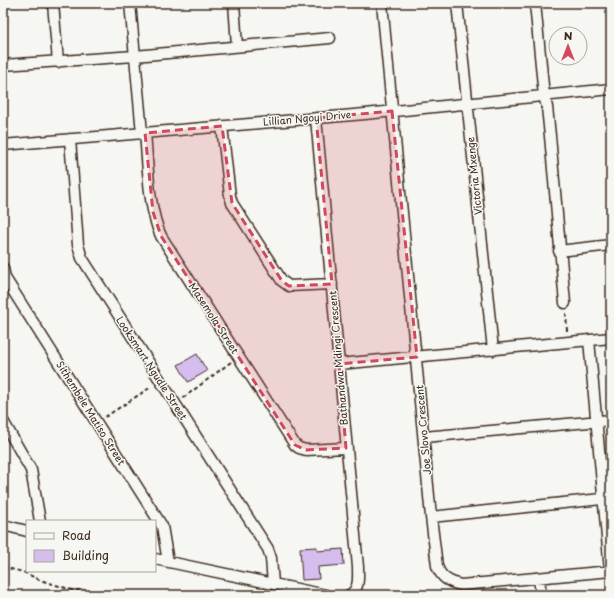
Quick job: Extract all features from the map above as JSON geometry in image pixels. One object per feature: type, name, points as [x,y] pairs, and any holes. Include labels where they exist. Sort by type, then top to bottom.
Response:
[{"type":"street","points":[[53,3],[58,62]]},
{"type":"street","name":"Masemola Street","points":[[130,3],[143,133],[153,212],[156,225],[161,236],[295,445],[306,450],[346,448]]},
{"type":"street","points":[[234,3],[237,46]]},
{"type":"street","name":"Joe Slovo Crescent","points":[[382,3],[424,437],[437,566],[439,571],[445,579],[462,590],[539,578],[610,571]]},
{"type":"street","name":"Victoria Mxenge","points":[[457,3],[466,103],[493,350]]},
{"type":"street","points":[[535,3],[544,96],[547,107],[559,251],[565,303]]},
{"type":"street","points":[[3,65],[135,56],[330,38]]},
{"type":"street","name":"Lillian Ngoyi Drive","points":[[3,145],[392,111],[611,89]]},
{"type":"street","name":"Bathandwa Mdingi Crescent","points":[[316,118],[358,567],[357,588],[352,594],[349,595]]},
{"type":"street","points":[[222,126],[232,203],[282,281],[289,286],[332,284]]},
{"type":"street","name":"Looksmart Ngudle Street","points":[[70,139],[78,245],[82,258],[268,550],[271,558],[273,584]]},
{"type":"street","points":[[559,251],[611,246]]},
{"type":"street","name":"Sithembele Matiso Street","points":[[3,268],[5,278],[162,526],[168,562]]},
{"type":"street","points":[[339,364],[611,338]]},
{"type":"street","points":[[589,340],[596,421],[607,498],[610,571]]},
{"type":"street","points":[[424,437],[611,420]]},
{"type":"street","points":[[3,421],[31,470],[40,520]]},
{"type":"street","points":[[432,516],[607,498]]},
{"type":"street","points":[[3,525],[26,531]]},
{"type":"street","points":[[156,559],[326,595]]},
{"type":"street","points":[[539,578],[540,595]]},
{"type":"path","points":[[565,303],[568,342]]},
{"type":"path","points":[[175,403],[238,357]]},
{"type":"path","points":[[97,422],[160,381]]},
{"type":"path","points":[[3,566],[72,590],[93,591],[101,595]]},
{"type":"highlighted area","points":[[392,111],[417,357],[339,364],[346,448],[306,450],[295,445],[161,236],[153,212],[145,133],[222,126],[232,203],[282,281],[289,286],[332,284],[316,118]]},
{"type":"building","points":[[197,354],[207,371],[188,382],[178,365]]},
{"type":"building","points":[[317,547],[317,551],[343,549],[344,565],[318,567],[319,579],[302,580],[300,548]]}]
